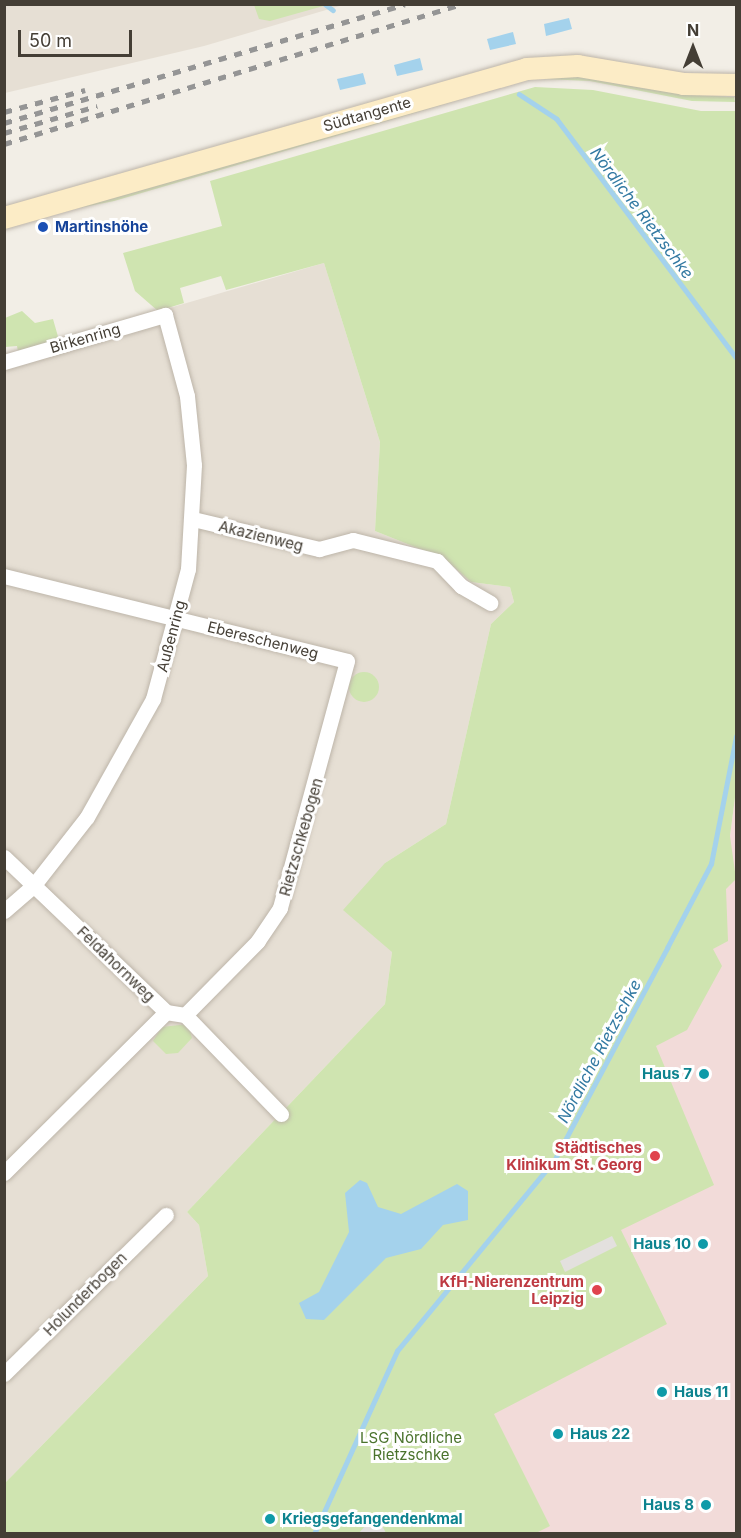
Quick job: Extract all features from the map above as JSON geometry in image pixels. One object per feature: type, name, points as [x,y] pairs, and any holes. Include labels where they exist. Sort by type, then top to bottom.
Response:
[{"type":"street","name":"Südtangente","points":[[4,219],[506,74],[569,66],[694,85],[736,85]]},
{"type":"street","name":"Birkenring","points":[[4,362],[165,315]]},
{"type":"street","name":"Außenring","points":[[4,911],[33,885],[124,759],[153,699],[176,620],[193,519],[187,396],[165,315]]},
{"type":"street","name":"Akazienweg","points":[[193,519],[319,549],[353,540],[437,561],[461,586],[491,603]]},
{"type":"street","name":"Ebereschenweg","points":[[4,576],[346,661]]},
{"type":"street","name":"Rietzschkebogen","points":[[185,1015],[258,941],[280,908],[346,661]]},
{"type":"street","name":"Feldahornweg","points":[[4,857],[166,1012],[185,1015]]},
{"type":"street","points":[[4,1173],[166,1012]]},
{"type":"street","points":[[185,1015],[281,1114]]},
{"type":"street","name":"Holunderbogen","points":[[4,1374],[166,1215]]},
{"type":"shaded area","points":[[4,5],[343,5],[204,46],[5,93]]},
{"type":"shaded area","points":[[324,263],[380,442],[375,531],[445,559],[471,582],[510,587],[514,602],[491,624],[446,824],[385,863],[392,952],[385,1004],[187,1212],[199,1225],[208,1276],[5,1483],[5,356]]},
{"type":"shaded area","name":"Städtisches Klinikum St. Georg","points":[[736,790],[736,1533],[117,1534],[730,836]]},
{"type":"shaded area","points":[[612,1236],[617,1246],[565,1272],[560,1261]]},
{"type":"shaded area","points":[[379,1520],[386,1533],[359,1533],[366,1525]]},
{"type":"green space","points":[[254,4],[327,5],[270,21],[259,19]]},
{"type":"green space","points":[[573,75],[681,94],[734,97],[735,102],[692,101],[590,81],[544,79]]},
{"type":"green space","name":"LSG Nördliche Rietzschke","points":[[535,87],[593,90],[701,111],[736,111],[736,790],[730,836],[736,879],[726,889],[728,941],[713,949],[722,966],[687,1030],[656,1046],[714,1185],[621,1230],[667,1324],[494,1414],[550,1526],[536,1533],[5,1534],[5,1483],[208,1276],[199,1225],[187,1212],[385,1004],[392,952],[343,910],[385,863],[446,824],[491,624],[514,602],[510,587],[471,582],[445,559],[375,531],[380,442],[324,263],[226,290],[221,276],[180,288],[184,303],[158,311],[135,291],[123,253],[222,226],[210,181]]},
{"type":"green space","points":[[469,97],[114,201],[64,211]]},
{"type":"green space","points":[[22,311],[35,323],[53,319],[59,340],[18,352],[17,346],[5,347],[5,318]]},
{"type":"green space","points":[[364,672],[375,676],[379,687],[375,698],[364,702],[353,698],[349,687],[353,676]]},
{"type":"green space","points":[[188,1024],[192,1038],[178,1053],[166,1054],[153,1041],[162,1027]]},
{"type":"water","points":[[569,18],[572,29],[546,36],[544,24]]},
{"type":"water","points":[[513,32],[516,44],[490,50],[487,39]]},
{"type":"water","points":[[420,58],[423,70],[397,76],[394,65]]},
{"type":"water","points":[[363,73],[366,84],[340,90],[337,79]]},
{"type":"water","points":[[360,1180],[367,1183],[378,1207],[401,1214],[457,1184],[468,1191],[468,1220],[443,1225],[421,1249],[386,1258],[324,1320],[306,1319],[299,1303],[319,1292],[349,1232],[345,1193]]},
{"type":"waterway","name":"Nördliche Rietzschke","points":[[325,4],[333,10]]},
{"type":"waterway","name":"Nördliche Rietzschke","points":[[519,94],[557,119],[736,357]]},
{"type":"waterway","name":"Nördliche Rietzschke","points":[[314,1534],[397,1351],[555,1159],[667,948],[711,864],[736,736]]},
{"type":"railway","points":[[4,123],[405,4]]},
{"type":"railway","points":[[4,144],[463,4]]},
{"type":"railway","points":[[4,112],[85,90]]},
{"type":"railway","points":[[4,133],[97,106]]},
{"type":"place","name":"Martinshöhe","points":[[43,227]]},
{"type":"place","name":"Haus 7","points":[[704,1074]]},
{"type":"place","name":"Städtisches Klinikum St. Georg","points":[[655,1156]]},
{"type":"place","name":"Haus 10","points":[[703,1244]]},
{"type":"place","name":"KfH-Nierenzentrum Leipzig","points":[[597,1290]]},
{"type":"place","name":"Haus 11","points":[[662,1392]]},
{"type":"place","name":"Haus 22","points":[[558,1434]]},
{"type":"place","name":"Haus 8","points":[[706,1505]]},
{"type":"place","name":"Kriegsgefangendenkmal","points":[[270,1519]]}]
